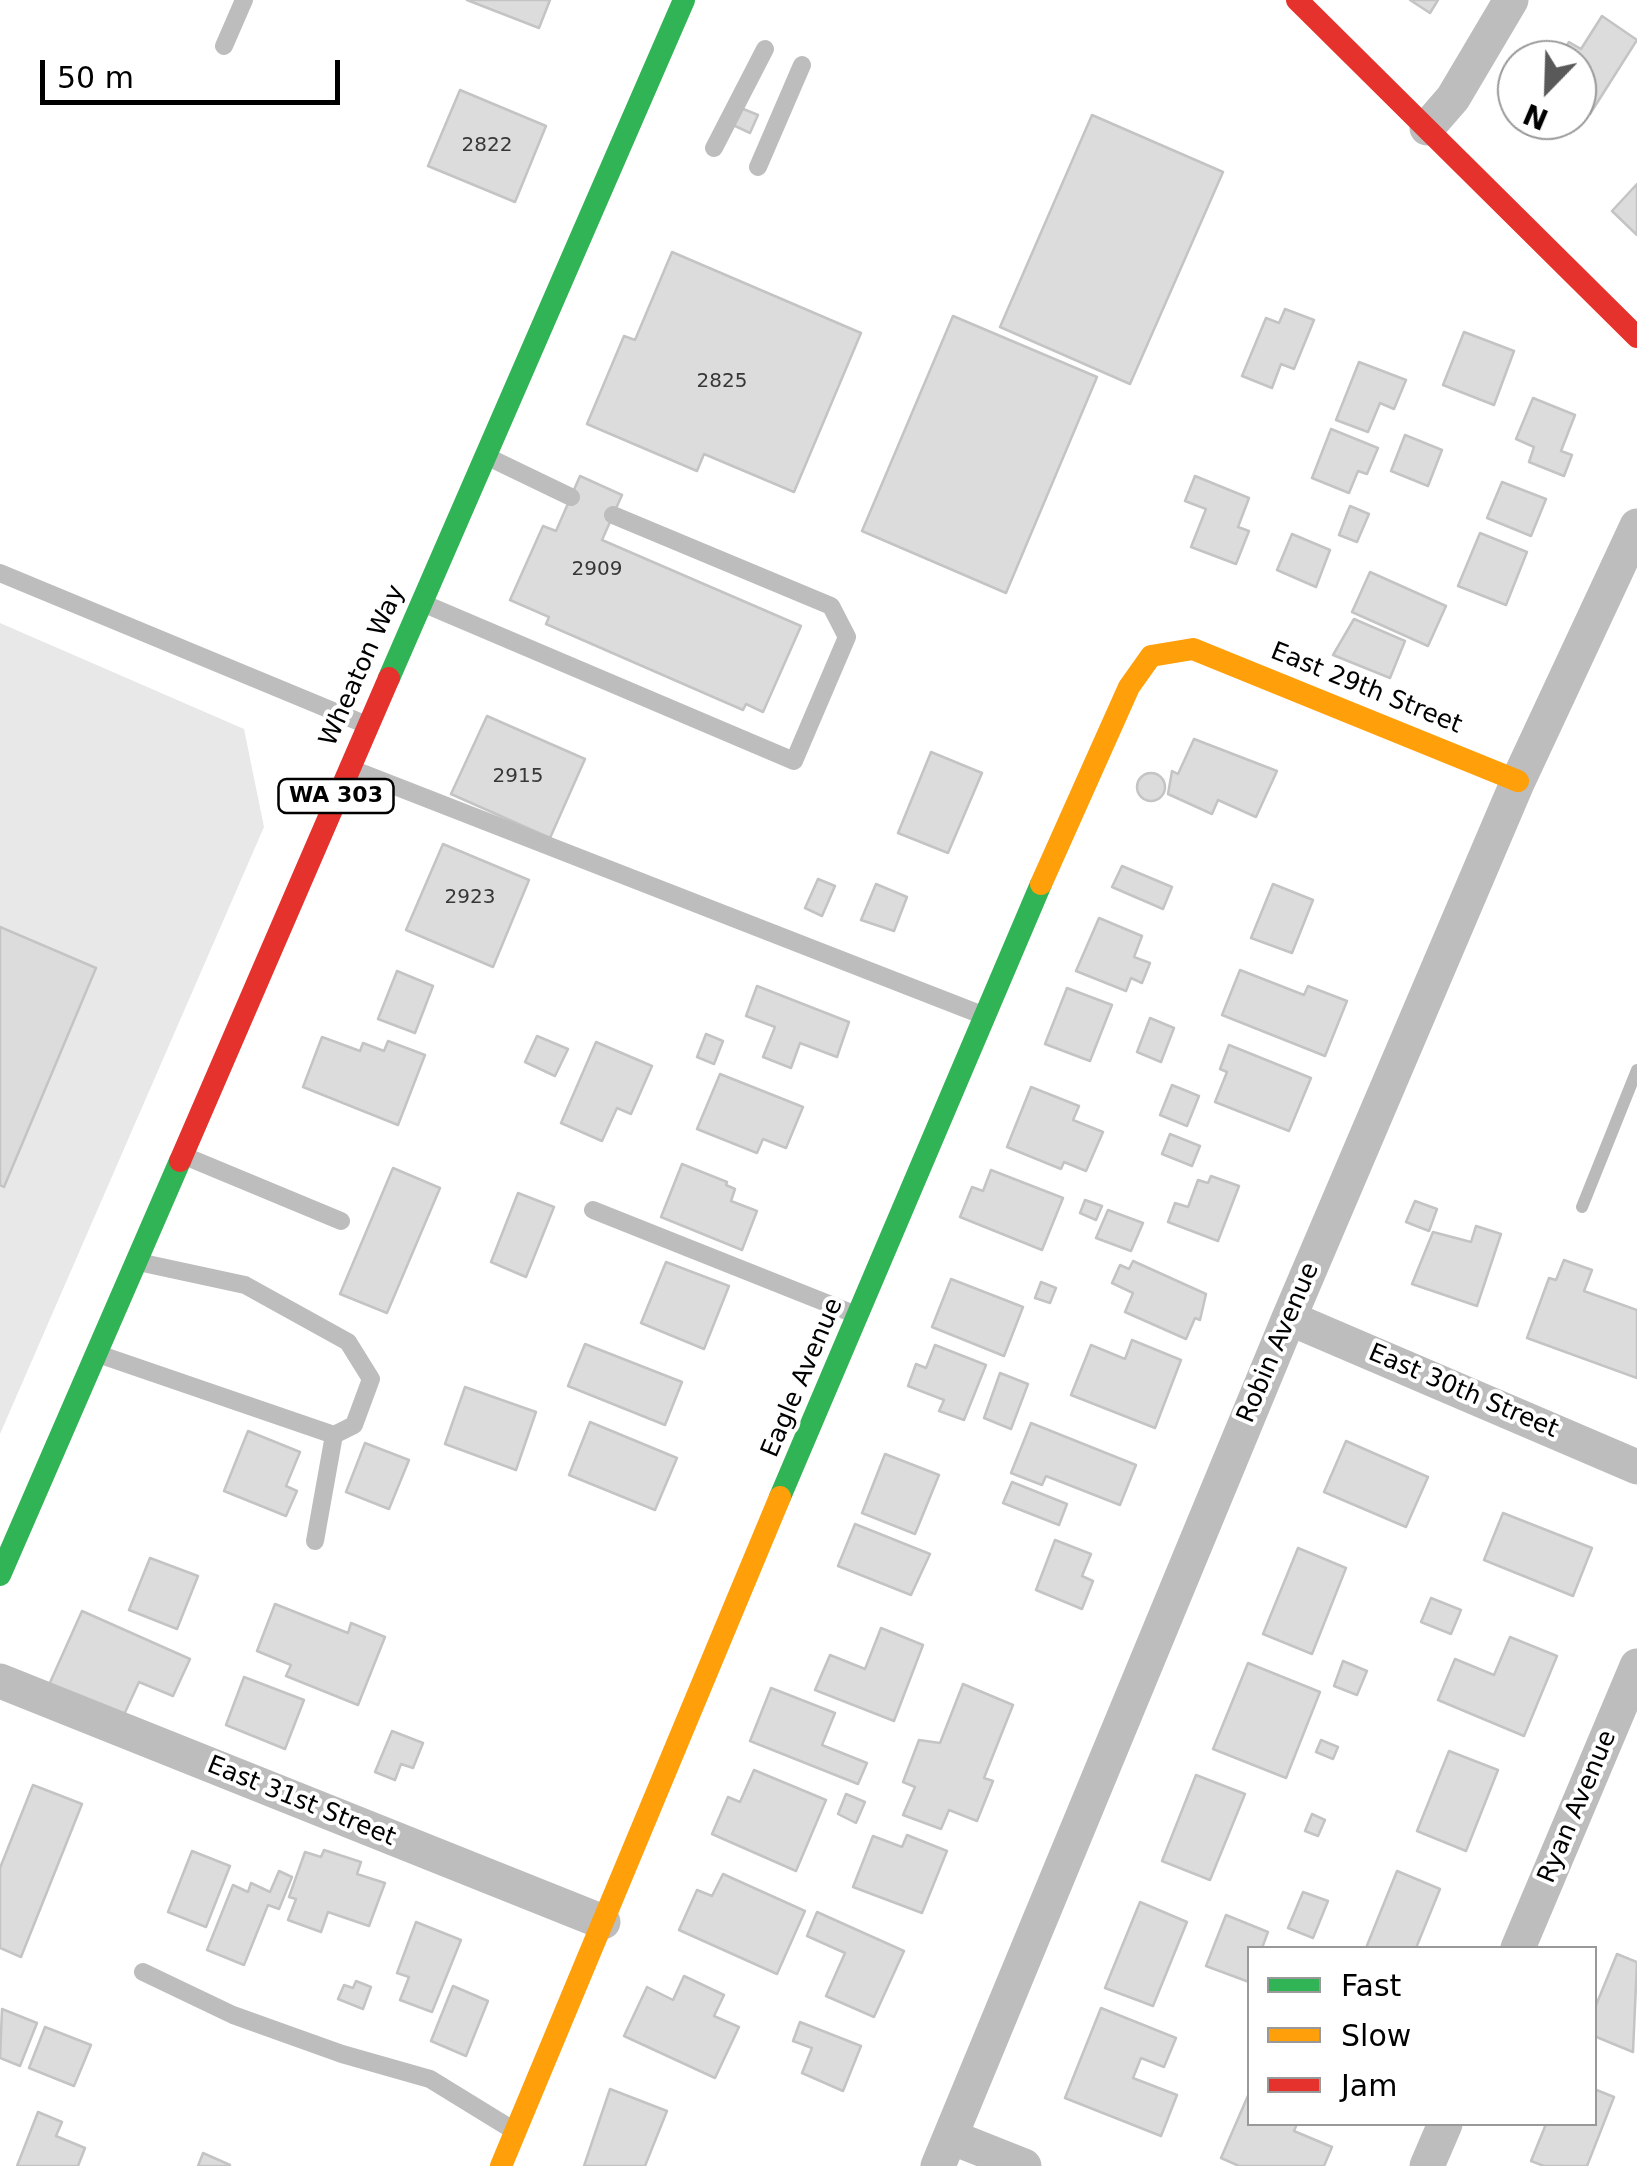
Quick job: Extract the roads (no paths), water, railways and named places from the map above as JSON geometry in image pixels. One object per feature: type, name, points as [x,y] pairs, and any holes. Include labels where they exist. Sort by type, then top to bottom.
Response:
[{"type":"main road","name":"Wheaton Way","points":[[0,1576],[684,0]]},
{"type":"main road","points":[[1296,0],[1637,337]]},
{"type":"main road","name":"East 29th Street","points":[[1193,649],[1518,781]]},
{"type":"main road","name":"Eagle Avenue","points":[[501,2166],[982,1015],[1129,687],[1151,656],[1193,649]]},
{"type":"street","points":[[1427,128],[1452,98],[1511,0]]},
{"type":"street","name":"Robin Avenue","points":[[944,2152],[1289,1318],[1518,781],[1637,526]]},
{"type":"street","name":"East 30th Street","points":[[1289,1318],[1637,1466]]},
{"type":"street","name":"Ryan Avenue","points":[[1519,1946],[1637,1666]]},
{"type":"street","name":"East 31st Street","points":[[0,1681],[603,1922]]},
{"type":"street","points":[[1427,2166],[1443,2126]]},
{"type":"street","points":[[944,2152],[1024,2166]]},
{"type":"lane","points":[[224,46],[244,0]]},
{"type":"lane","points":[[714,148],[765,48]]},
{"type":"lane","points":[[758,166],[802,64]]},
{"type":"lane","points":[[484,456],[571,497]]},
{"type":"lane","points":[[422,603],[794,761],[847,636],[830,606],[613,515]]},
{"type":"lane","points":[[0,573],[367,726]]},
{"type":"lane","points":[[348,768],[982,1015]]},
{"type":"lane","points":[[182,1154],[341,1221]]},
{"type":"lane","points":[[593,1210],[859,1316]]},
{"type":"lane","points":[[96,1353],[334,1436],[354,1426],[371,1379],[348,1342],[246,1285],[136,1262]]},
{"type":"lane","points":[[315,1541],[334,1436]]},
{"type":"lane","points":[[143,1972],[233,2015],[342,2054],[430,2079],[513,2130]]},
{"type":"waterway","points":[[1582,1207],[1637,1070]]}]
